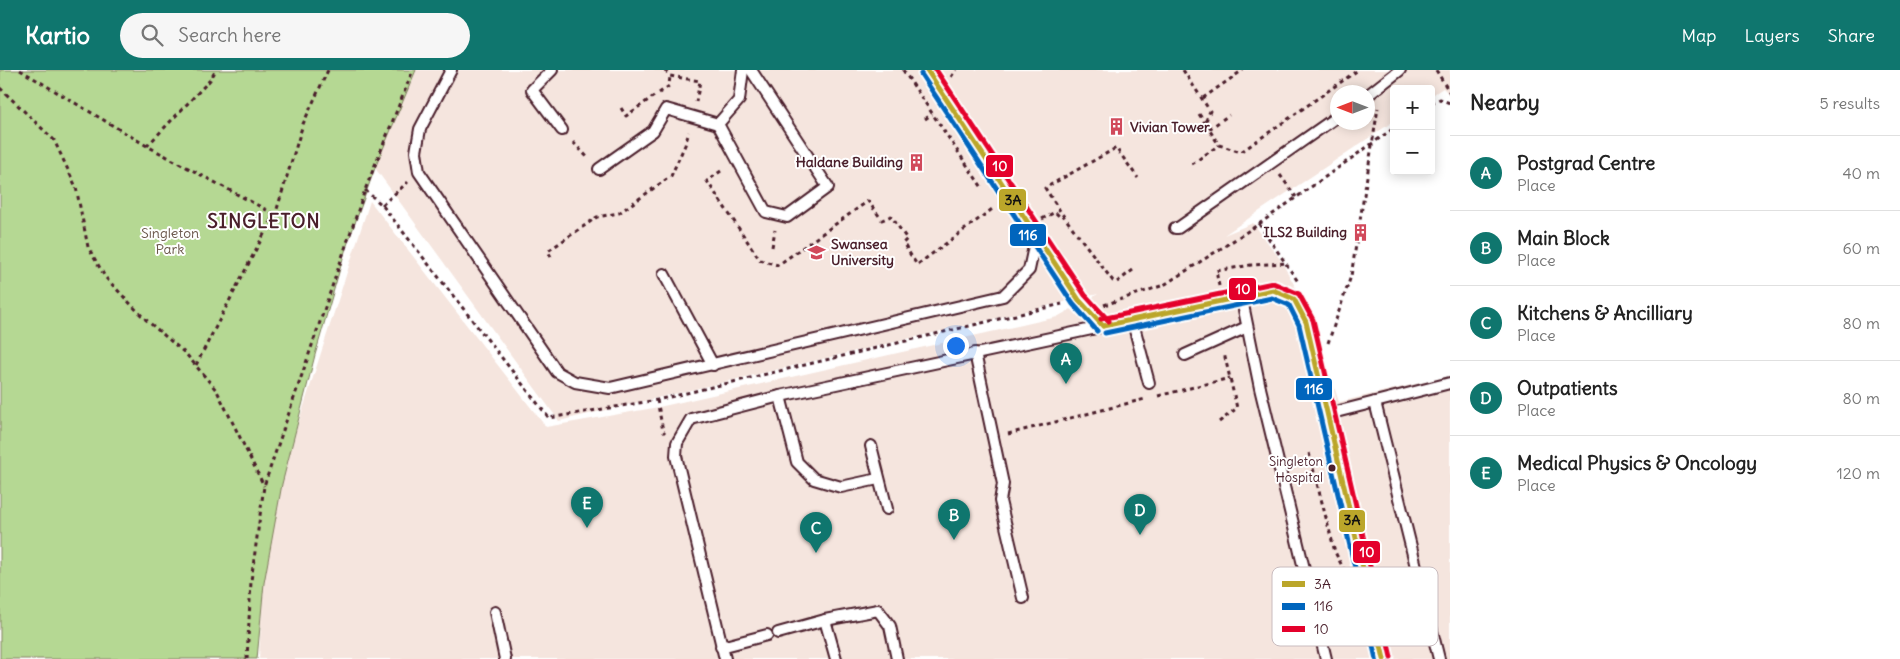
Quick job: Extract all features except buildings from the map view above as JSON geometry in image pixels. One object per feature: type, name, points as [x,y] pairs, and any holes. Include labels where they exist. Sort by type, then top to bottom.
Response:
[{"type":"lane","points":[[451,70],[420,129],[416,152],[419,172],[558,372],[575,382],[610,388],[1003,296],[1029,270],[1036,237]]},
{"type":"lane","points":[[552,70],[532,90],[562,130]]},
{"type":"lane","points":[[718,124],[739,100],[743,70]]},
{"type":"lane","points":[[599,169],[653,131],[666,109],[718,124],[766,212],[787,217],[828,187],[751,70]]},
{"type":"lane","points":[[1375,90],[1400,70]]},
{"type":"lane","points":[[932,72],[1036,237],[1079,300],[1103,326]]},
{"type":"lane","points":[[1175,228],[1178,228],[1272,164],[1330,122]]},
{"type":"lane","points":[[664,274],[713,365]]},
{"type":"lane","points":[[724,659],[676,456],[677,443],[691,419],[780,396],[1241,295],[1273,290],[1294,299],[1306,322],[1364,567]]},
{"type":"lane","points":[[1241,295],[1260,388],[1304,567]]},
{"type":"lane","points":[[1132,319],[1149,383]]},
{"type":"lane","points":[[1185,355],[1247,326]]},
{"type":"lane","points":[[975,353],[1003,484],[1000,501],[1023,598]]},
{"type":"lane","points":[[1328,414],[1450,383]]},
{"type":"lane","points":[[780,396],[797,462],[814,479],[841,487],[878,479]]},
{"type":"lane","points":[[1375,402],[1416,567]]},
{"type":"lane","points":[[871,446],[887,509]]},
{"type":"lane","points":[[778,633],[825,620],[878,610],[890,626],[897,659]]},
{"type":"lane","points":[[495,612],[505,659]]},
{"type":"lane","points":[[825,620],[836,659]]},
{"type":"lane","points":[[721,647],[767,636]]},
{"type":"lane","points":[[1323,646],[1326,659]]},
{"type":"lane","points":[[1382,646],[1384,659]]},
{"type":"lane","points":[[1436,646],[1439,659]]},
{"type":"path","points":[[20,70],[147,146],[274,214]]},
{"type":"path","points":[[147,146],[210,80],[216,70]]},
{"type":"path","points":[[196,365],[274,214],[303,124],[328,70]]},
{"type":"path","points":[[247,659],[251,581],[264,486],[366,190],[413,70]]},
{"type":"path","points":[[621,108],[626,116],[669,86],[670,76],[666,70]]},
{"type":"path","points":[[950,79],[956,70]]},
{"type":"path","points":[[1183,70],[1210,111],[1205,123]]},
{"type":"path","points":[[1203,98],[1242,70]]},
{"type":"path","points":[[1199,114],[1219,145],[1241,152],[1358,70]]},
{"type":"path","points":[[1436,70],[1450,93]]},
{"type":"path","points":[[551,257],[548,251],[597,217],[620,213],[671,176],[685,145],[700,81],[670,76]]},
{"type":"path","points":[[1326,349],[1351,276],[1382,84]]},
{"type":"path","points":[[0,88],[54,140],[76,187],[88,247],[104,277],[144,318],[186,354],[217,391],[264,486]]},
{"type":"path","points":[[1435,102],[1440,99],[1450,103]]},
{"type":"path","points":[[925,119],[932,114]]},
{"type":"path","points":[[1209,129],[1229,115]]},
{"type":"path","points":[[562,130],[599,169]]},
{"type":"path","points":[[1102,305],[1164,285],[1259,224],[1391,130]]},
{"type":"path","points":[[1192,164],[1219,145]]},
{"type":"path","points":[[1133,270],[1117,282],[1113,281],[1062,214],[1045,188],[1116,148],[1138,178]]},
{"type":"path","points":[[721,171],[707,181],[760,260],[778,265],[868,201],[882,220],[891,216],[907,240],[903,243],[917,265],[995,207]]},
{"type":"path","points":[[382,205],[419,172]]},
{"type":"path","points":[[1288,187],[1296,197]]},
{"type":"path","points":[[1042,219],[1055,212],[1059,216],[1062,214]]},
{"type":"path","points":[[1039,214],[1047,226]]},
{"type":"path","points":[[1259,224],[1272,243]]},
{"type":"path","points":[[1211,289],[1220,287],[1216,271],[1251,265],[1287,263]]},
{"type":"path","points":[[1098,299],[1102,305]]},
{"type":"path","points":[[1102,305],[1112,306]]},
{"type":"path","points":[[1219,422],[1237,408],[1221,339]]},
{"type":"path","points":[[993,438],[1230,378]]},
{"type":"path","points":[[657,400],[663,431],[677,443]]},
{"type":"path","points":[[1309,453],[1335,552],[1342,567]]},
{"type":"shaded area","name":"Singleton Hospital","points":[[416,70],[1450,70],[1450,95],[1443,88],[1435,93],[1435,85],[1390,85],[1390,124],[1224,235],[1253,223],[1280,259],[1312,317],[1339,402],[1450,376],[1450,659],[259,659],[263,584],[279,483],[370,201],[546,427],[659,407],[1057,317],[1098,294],[559,421],[375,168]]},
{"type":"green space","name":"Singleton Park","points":[[0,70],[416,70],[375,168],[346,248],[315,355],[282,484],[264,583],[257,659],[0,659]]},
{"type":"transit line","name":"3A","points":[[927,70],[1079,300],[1103,326]]},
{"type":"transit line","name":"10","points":[[936,70],[1085,295],[1109,321]]},
{"type":"transit line","name":"116","points":[[921,74],[1073,304],[1097,331]]},
{"type":"transit line","name":"10","points":[[1101,319],[1273,283],[1299,294],[1313,320],[1370,567]]},
{"type":"transit line","name":"3A","points":[[1103,326],[1273,290],[1294,299],[1306,322],[1363,567]]},
{"type":"transit line","name":"116","points":[[1105,333],[1272,298],[1289,305],[1299,325],[1355,567]]},
{"type":"transit line","name":"116","points":[[1373,646],[1376,659]]},
{"type":"transit line","name":"3A","points":[[1381,646],[1384,659]]},
{"type":"transit line","name":"10","points":[[1388,646],[1391,657]]},
{"type":"place","name":"Vivian Tower","points":[[1116,127]]},
{"type":"place","name":"Haldane Building","points":[[917,162]]},
{"type":"place","name":"ILS2 Building","points":[[1361,232]]},
{"type":"place","name":"Swansea University","points":[[817,252]]},
{"type":"place","name":"Postgrad Centre","points":[[1066,384]]},
{"type":"place","name":"Singleton Hospital","points":[[1332,468]]},
{"type":"place","name":"Medical Physics & Oncology","points":[[587,528]]},
{"type":"place","name":"Outpatients","points":[[1140,535]]},
{"type":"place","name":"Main Block","points":[[954,540]]},
{"type":"place","name":"Kitchens & Ancilliary","points":[[816,553]]},
{"type":"district","name":"SINGLETON","points":[[264,221]]}]
